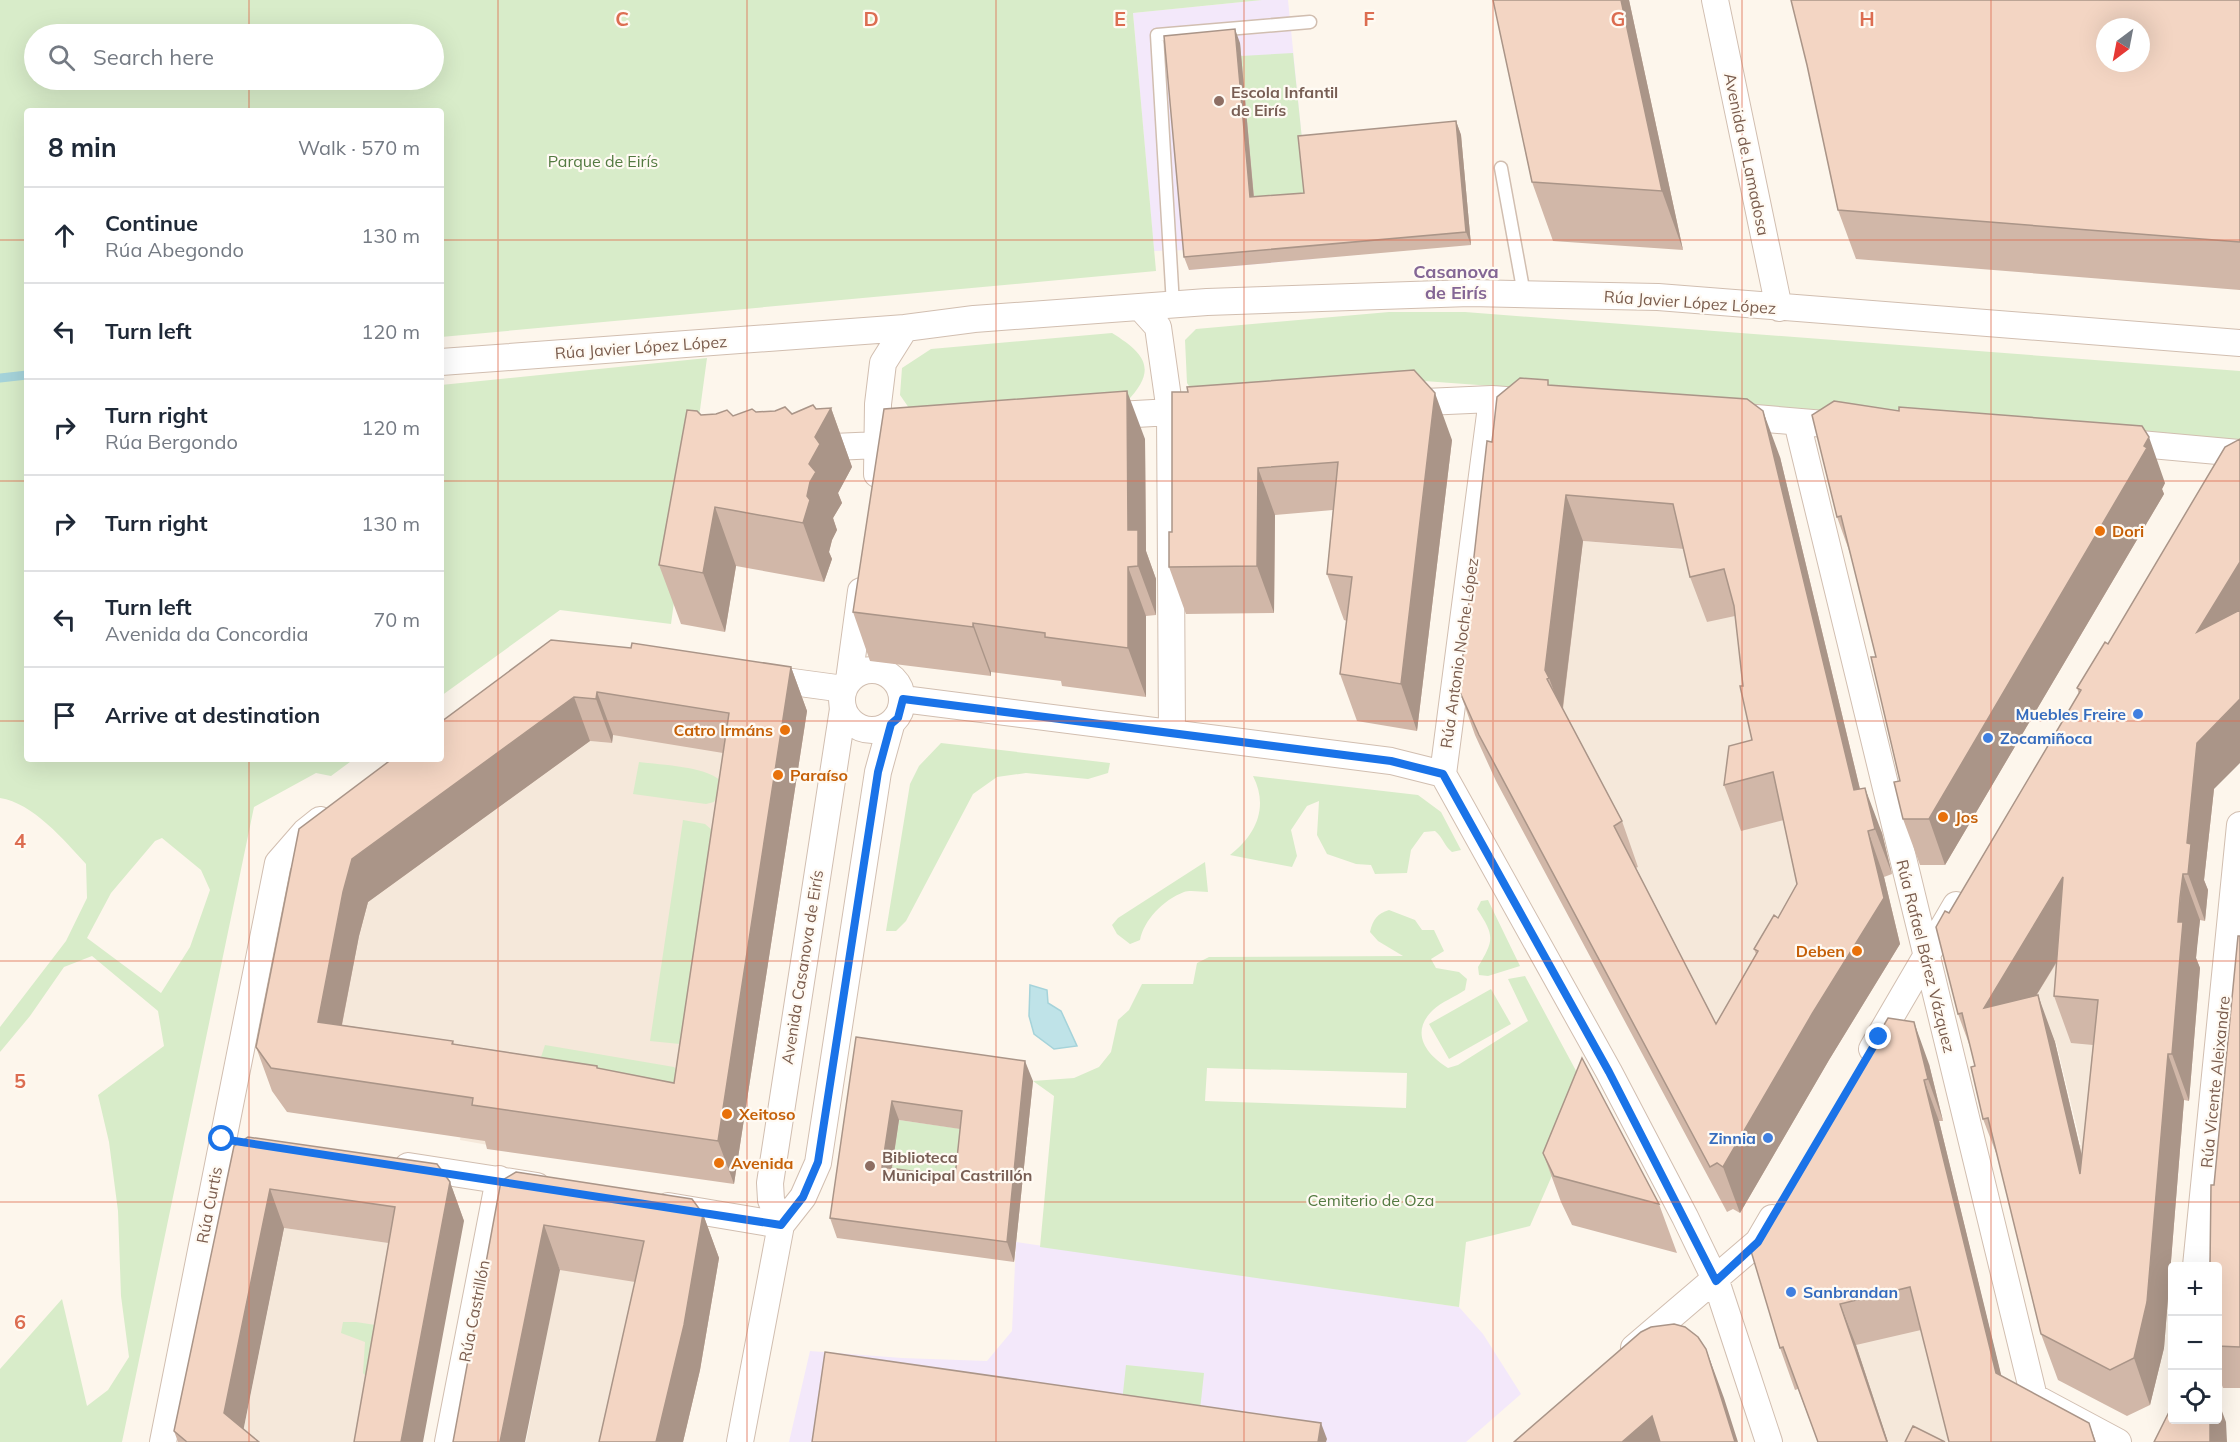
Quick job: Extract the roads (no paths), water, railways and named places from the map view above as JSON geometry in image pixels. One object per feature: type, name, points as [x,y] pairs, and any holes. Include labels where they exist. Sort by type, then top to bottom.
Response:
[{"type":"street","name":"Avenida de Lamadosa","points":[[1714,0],[1779,308]]},
{"type":"street","name":"Rúa Javier López López","points":[[444,362],[841,334],[974,319],[1173,304],[1458,294],[1658,297],[2240,344]]},
{"type":"street","points":[[1140,307],[1158,327],[1170,412],[1172,732]]},
{"type":"street","points":[[874,498],[879,445],[878,404],[882,363],[906,328]]},
{"type":"street","points":[[841,334],[882,363]]},
{"type":"street","points":[[1377,404],[1492,399],[1550,403]]},
{"type":"street","name":"Rúa Antonio Noche López","points":[[1443,774],[1492,399]]},
{"type":"street","points":[[878,404],[892,421],[903,424]]},
{"type":"street","points":[[1077,418],[1227,409]]},
{"type":"street","points":[[1713,415],[1866,427]]},
{"type":"street","name":"Rúa Rafael Bárez Vázquez","points":[[1797,422],[2034,1397],[2118,1442]]},
{"type":"street","points":[[2098,441],[2228,458]]},
{"type":"street","points":[[785,450],[879,445]]},
{"type":"street","name":"Avenida Casanova de Eirís","points":[[781,1225],[771,1200],[770,1183],[865,566]]},
{"type":"street","points":[[878,670],[896,681],[903,699],[898,718],[882,729],[863,730],[848,719],[845,693],[858,674],[878,670]]},
{"type":"street","points":[[737,674],[845,693]]},
{"type":"street","points":[[903,699],[1391,761],[1443,774],[1609,1072],[1716,1281],[1769,1442]]},
{"type":"street","points":[[740,1442],[781,1225],[803,1197],[818,1162],[878,772],[891,724]]},
{"type":"street","name":"Rúa Curtis","points":[[163,1442],[278,863],[305,832],[339,806]]},
{"type":"street","name":"Rúa Vicente Aleixandre","points":[[2196,1262],[2240,825]]},
{"type":"street","points":[[1858,1073],[1969,884]]},
{"type":"street","points":[[222,1139],[252,1143]]},
{"type":"street","points":[[382,1162],[558,1189]]},
{"type":"street","name":"Rúa Castrillón","points":[[448,1442],[499,1179]]},
{"type":"street","points":[[1613,1366],[1716,1281],[1758,1242],[1787,1193]]},
{"type":"street","points":[[648,1203],[781,1225]]},
{"type":"lane","points":[[1173,304],[1157,35],[1311,22]]},
{"type":"lane","points":[[1501,168],[1524,294]]},
{"type":"water","points":[[1030,985],[1047,990],[1048,1003],[1061,1011],[1077,1046],[1054,1049],[1034,1034],[1029,1016]]},
{"type":"waterway","points":[[0,378],[24,375]]},
{"type":"place","name":"Escola Infantil de Eirís","points":[[1219,101]]},
{"type":"place","name":"Dori","points":[[2100,531]]},
{"type":"place","name":"Muebles Freire","points":[[2138,714]]},
{"type":"place","name":"Catro Irmáns","points":[[785,730]]},
{"type":"place","name":"Zocamiñoca","points":[[1988,738]]},
{"type":"place","name":"Paraíso","points":[[778,775]]},
{"type":"place","name":"Jos","points":[[1943,817]]},
{"type":"place","name":"Deben","points":[[1857,951]]},
{"type":"place","name":"Xeitoso","points":[[727,1114]]},
{"type":"place","name":"Zinnia","points":[[1768,1138]]},
{"type":"place","name":"Avenida","points":[[719,1163]]},
{"type":"place","name":"Biblioteca Municipal Castrillón","points":[[870,1166]]},
{"type":"place","name":"Sanbrandan","points":[[1791,1292]]},
{"type":"district","name":"Casanova de Eirís","points":[[1456,282]]},
{"type":"park label","name":"Parque de Eirís","points":[[603,161]]},
{"type":"park label","name":"Cemiterio de Oza","points":[[1371,1200]]}]
